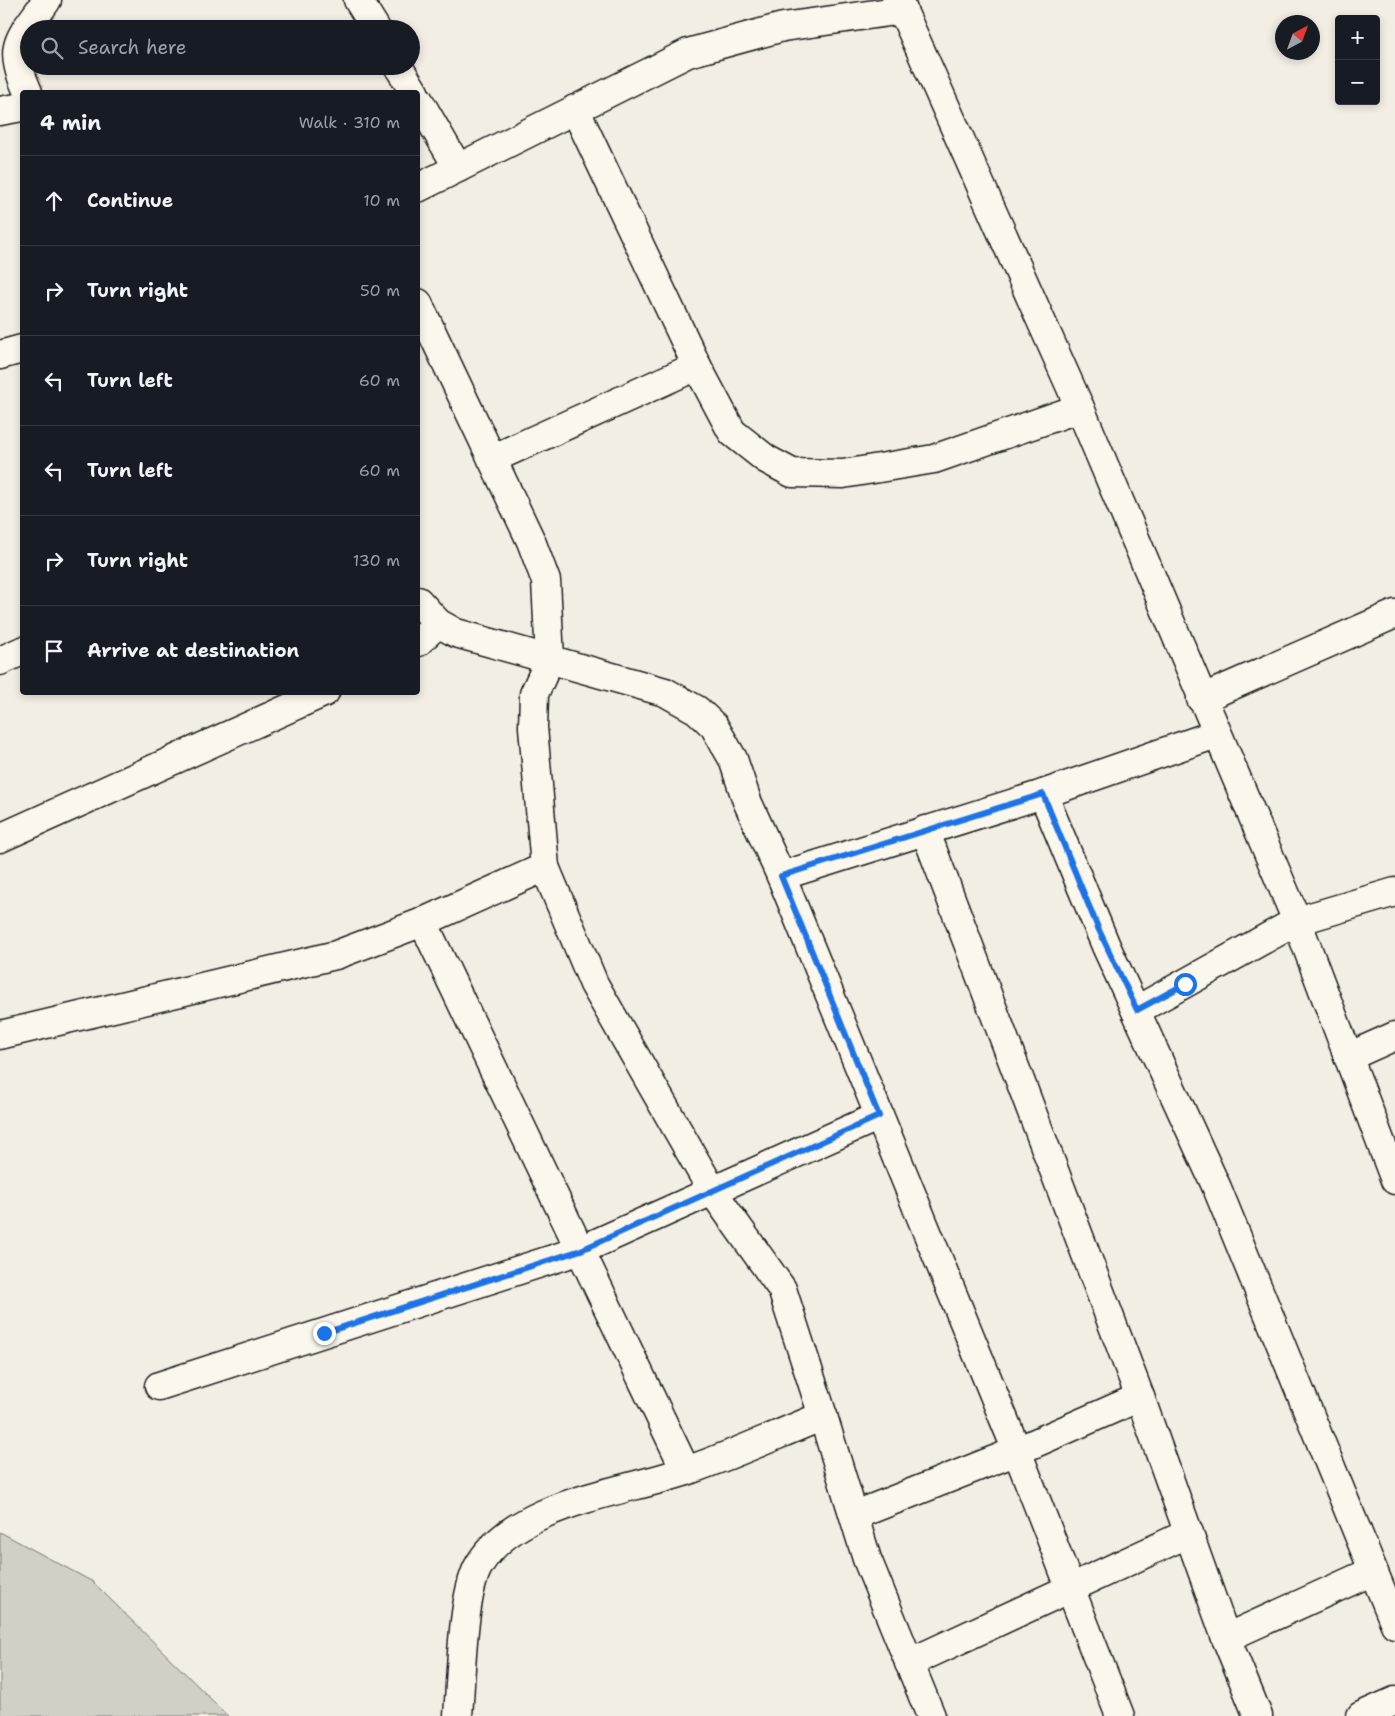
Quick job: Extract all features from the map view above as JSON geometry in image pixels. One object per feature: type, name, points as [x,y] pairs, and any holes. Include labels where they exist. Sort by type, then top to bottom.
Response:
[{"type":"street","points":[[32,20],[47,0]]},
{"type":"street","points":[[358,0],[370,20]]},
{"type":"street","points":[[420,187],[688,53],[783,27],[900,5],[1080,408],[1296,921],[1395,1180]]},
{"type":"street","points":[[20,39],[16,50],[18,71],[27,90]]},
{"type":"street","points":[[404,75],[413,90]]},
{"type":"street","points":[[420,102],[458,168]]},
{"type":"street","points":[[0,111],[20,107]]},
{"type":"street","points":[[575,110],[697,366],[732,432],[766,459],[792,473],[843,474],[934,459],[1080,408]]},
{"type":"street","points":[[420,307],[531,541],[546,581],[550,659],[534,694],[545,867],[594,984],[713,1192],[782,1289],[856,1515],[867,1559],[931,1716]]},
{"type":"street","points":[[0,355],[20,350]]},
{"type":"street","points":[[492,459],[697,366]]},
{"type":"street","points":[[420,603],[438,623],[456,633],[665,692],[697,710],[714,726],[733,759],[747,801],[781,876],[1017,1451],[1072,1588],[1120,1716]]},
{"type":"street","points":[[1201,699],[1395,614]]},
{"type":"street","points":[[420,640],[438,623]]},
{"type":"street","points":[[0,661],[20,652]]},
{"type":"street","points":[[0,838],[318,695]]},
{"type":"street","points":[[781,876],[1043,794],[1216,734]]},
{"type":"street","points":[[1043,794],[1102,936],[1217,1188],[1395,1624]]},
{"type":"street","points":[[925,830],[1140,1396],[1226,1638],[1258,1716]]},
{"type":"street","points":[[0,1035],[336,955],[423,922],[545,867]]},
{"type":"street","points":[[1137,1010],[1296,921],[1395,892]]},
{"type":"street","points":[[423,922],[686,1471]]},
{"type":"street","points":[[1348,1057],[1395,1036]]},
{"type":"street","points":[[159,1386],[581,1250],[879,1116]]},
{"type":"street","points":[[856,1515],[1017,1451],[1140,1396]]},
{"type":"street","points":[[458,1716],[468,1601],[478,1567],[500,1541],[520,1524],[546,1512],[686,1471],[823,1416]]},
{"type":"street","points":[[909,1663],[1189,1533]]},
{"type":"street","points":[[1226,1638],[1373,1571]]},
{"type":"street","points":[[1361,1716],[1395,1701]]},
{"type":"shaded area","points":[[0,1532],[93,1582],[228,1716],[0,1716]]},
{"type":"route","points":[[324,1333],[581,1250],[879,1116],[781,876],[1043,794],[1098,928],[1137,1010],[1185,984]]}]
